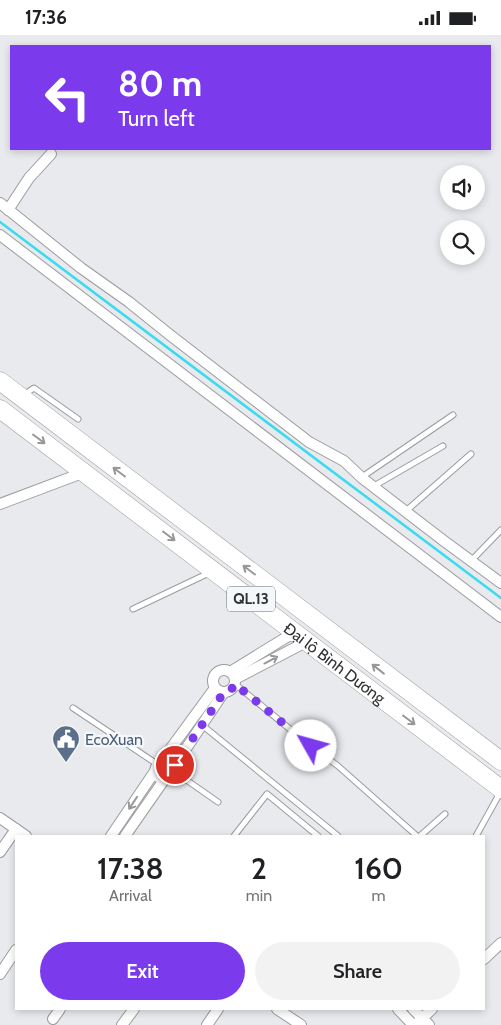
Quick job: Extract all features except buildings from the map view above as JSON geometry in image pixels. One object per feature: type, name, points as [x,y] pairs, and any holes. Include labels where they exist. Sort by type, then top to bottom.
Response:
[{"type":"highway","name":"Đại lộ Bình Dương","points":[[0,381],[501,761]]},
{"type":"highway","name":"Đại lộ Bình Dương","points":[[0,409],[501,790]]},
{"type":"highway","points":[[301,637],[314,619]]},
{"type":"street","points":[[51,154],[4,207],[309,442],[344,461],[362,478],[501,583]]},
{"type":"street","points":[[0,235],[501,617]]},
{"type":"street","points":[[0,504],[85,472]]},
{"type":"street","points":[[233,678],[224,670],[218,672],[214,677],[213,683],[220,690],[231,690],[233,678],[301,637]]},
{"type":"street","points":[[233,678],[301,637]]},
{"type":"street","points":[[127,835],[164,780],[171,778],[220,690]]},
{"type":"street","points":[[112,835],[158,765],[220,690]]},
{"type":"street","points":[[158,765],[170,760],[175,769]]},
{"type":"street","points":[[158,765],[158,777],[164,780]]},
{"type":"street","points":[[0,818],[25,835]]},
{"type":"street","points":[[0,852],[16,829]]},
{"type":"street","points":[[485,958],[501,943]]},
{"type":"street","points":[[0,973],[15,951]]},
{"type":"street","points":[[53,1019],[59,1010]]},
{"type":"street","points":[[122,1025],[133,1010]]},
{"type":"street","points":[[207,1025],[217,1010]]},
{"type":"street","points":[[278,1010],[288,1022],[301,1025]]},
{"type":"street","points":[[400,1010],[420,1023]]},
{"type":"street","points":[[414,1010],[420,1023]]},
{"type":"street","points":[[420,1023],[431,1010]]},
{"type":"lane","points":[[15,393],[25,394],[34,388],[78,419]]},
{"type":"lane","points":[[362,478],[453,415]]},
{"type":"lane","points":[[374,486],[443,446]]},
{"type":"lane","points":[[406,511],[471,454]]},
{"type":"lane","points":[[471,561],[501,530]]},
{"type":"lane","points":[[132,609],[213,570]]},
{"type":"lane","points":[[233,678],[302,739],[338,766],[417,835]]},
{"type":"lane","points":[[73,708],[158,765]]},
{"type":"lane","points":[[202,725],[337,835]]},
{"type":"lane","points":[[175,769],[218,802]]},
{"type":"lane","points":[[477,835],[501,790]]},
{"type":"lane","points":[[235,835],[267,794],[317,835]]},
{"type":"lane","points":[[419,835],[445,814]]},
{"type":"waterway","points":[[0,222],[501,598]]},
{"type":"place","name":"EcoXuan","points":[[66,763]]},
{"type":"route","points":[[175,765],[224,692],[231,690],[235,684],[311,746]]}]
